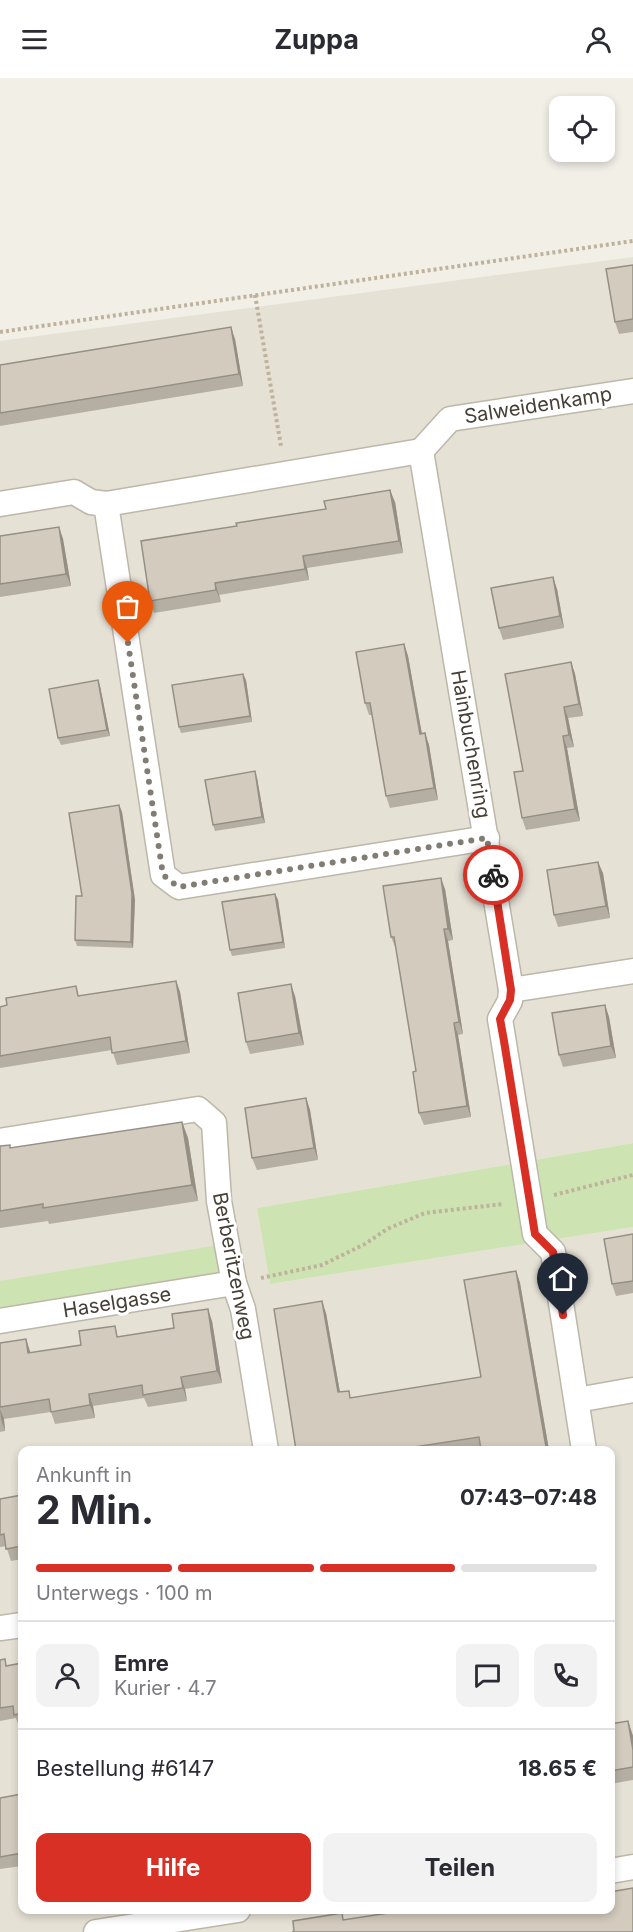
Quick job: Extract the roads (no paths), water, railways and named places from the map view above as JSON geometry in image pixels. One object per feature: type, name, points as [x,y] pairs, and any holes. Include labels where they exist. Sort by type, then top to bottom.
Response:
[{"type":"street","name":"Salweidenkamp","points":[[421,451],[450,419],[633,390]]},
{"type":"street","points":[[0,504],[74,492],[92,502],[106,504],[421,451]]},
{"type":"street","name":"Hainbuchenring","points":[[421,451],[511,990],[510,1000],[500,1019],[535,1234],[553,1252],[583,1446]]},
{"type":"street","points":[[106,504],[163,875],[178,887],[487,838]]},
{"type":"street","points":[[511,990],[633,971]]},
{"type":"street","name":"Berberitzenweg","points":[[0,1141],[198,1109],[214,1123],[219,1201],[234,1283],[243,1309],[265,1446]]},
{"type":"street","name":"Haselgasse","points":[[0,1321],[234,1283]]},
{"type":"street","points":[[576,1400],[633,1390]]},
{"type":"street","points":[[0,1628],[18,1626]]},
{"type":"street","points":[[615,1870],[633,1867]]},
{"type":"street","points":[[96,1932],[212,1914]]}]
